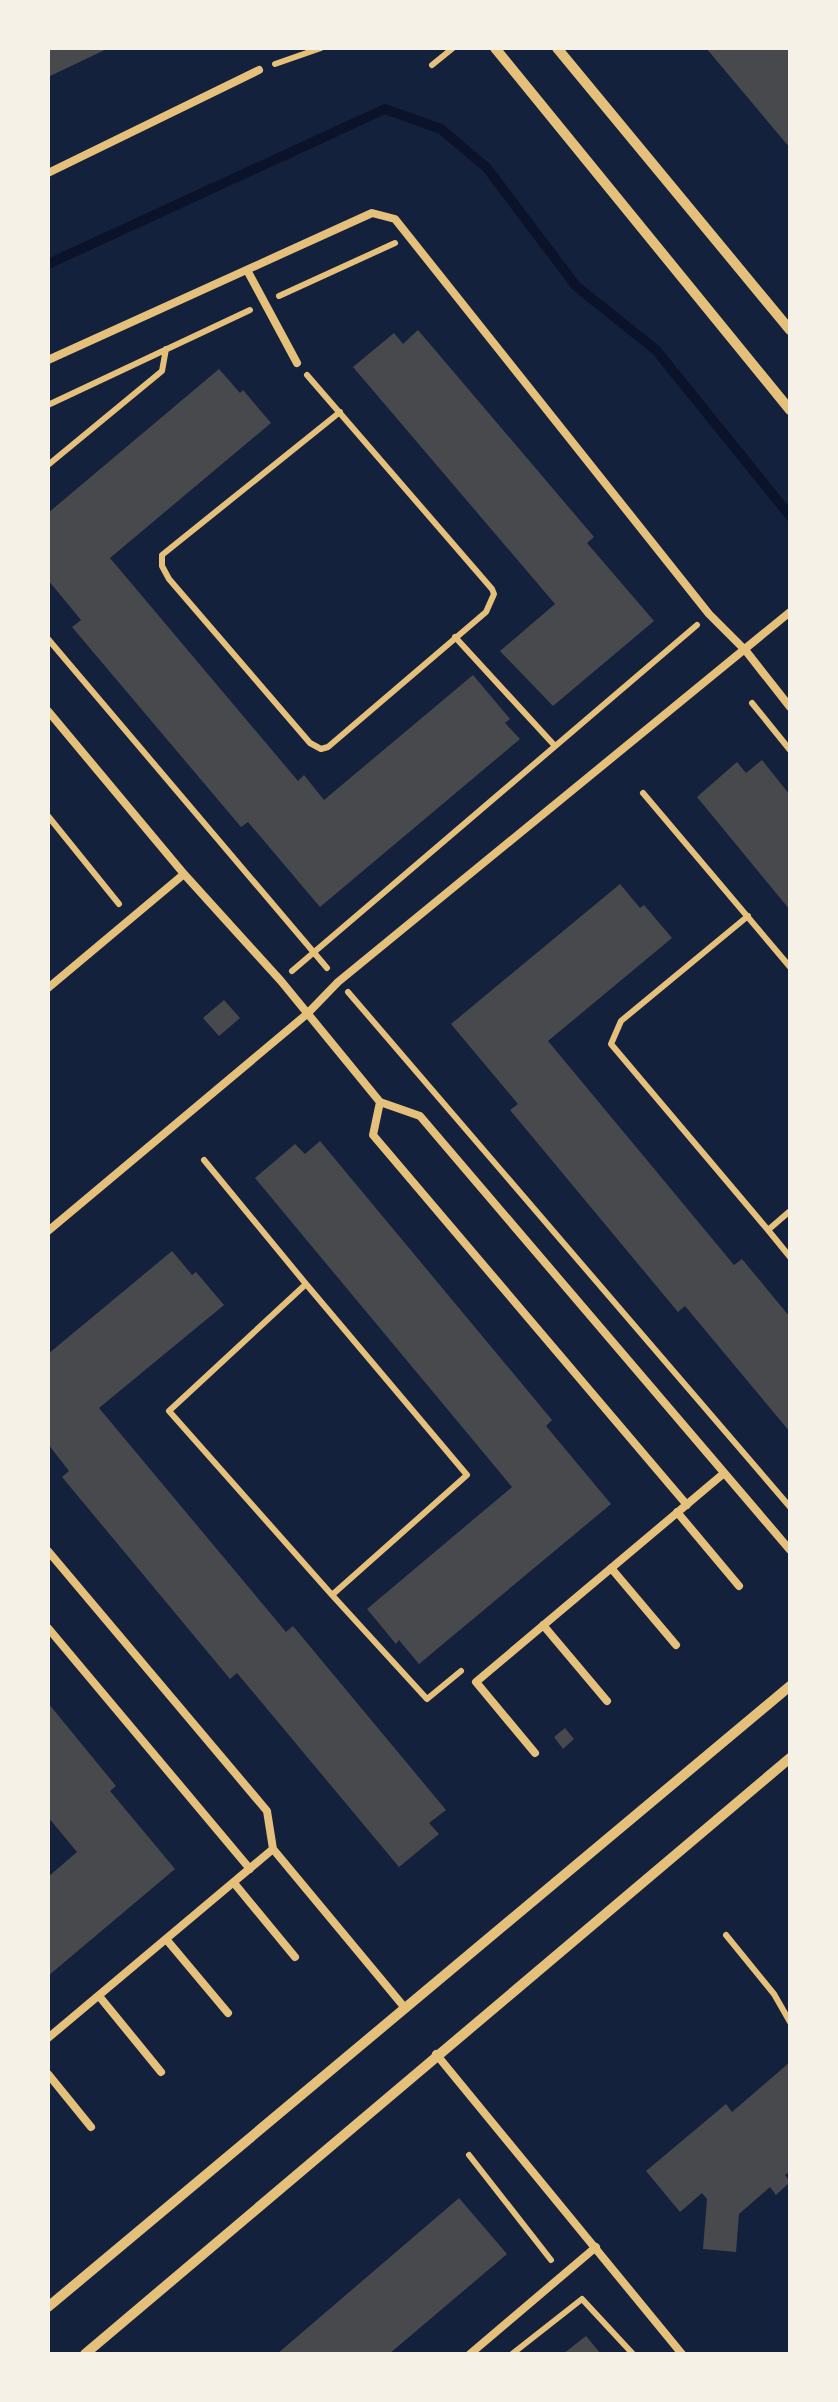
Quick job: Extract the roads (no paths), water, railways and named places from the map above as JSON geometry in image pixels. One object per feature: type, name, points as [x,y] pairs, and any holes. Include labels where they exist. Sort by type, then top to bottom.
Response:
[{"type":"street","points":[[495,48],[790,410]]},
{"type":"street","points":[[556,48],[790,330]]},
{"type":"street","points":[[48,2307],[790,1686]]},
{"type":"street","points":[[85,2354],[790,1758]]},
{"type":"lane","points":[[48,173],[259,70]]},
{"type":"lane","points":[[48,360],[372,213],[395,220],[709,614],[746,651],[790,706]]},
{"type":"lane","points":[[247,270],[297,362]]},
{"type":"lane","points":[[48,1231],[307,1014],[338,982],[790,612]]},
{"type":"lane","points":[[48,712],[184,874],[281,981],[380,1102],[420,1116],[790,1550]]},
{"type":"lane","points":[[48,988],[184,874]]},
{"type":"lane","points":[[380,1102],[373,1135],[686,1504]]},
{"type":"lane","points":[[536,1753],[476,1682],[723,1474]]},
{"type":"lane","points":[[677,1512],[740,1586]]},
{"type":"lane","points":[[48,1551],[267,1811],[273,1848],[405,2008]]},
{"type":"lane","points":[[612,1568],[676,1645]]},
{"type":"lane","points":[[543,1625],[607,1701]]},
{"type":"lane","points":[[48,1628],[250,1869]]},
{"type":"lane","points":[[48,2038],[273,1848]]},
{"type":"lane","points":[[234,1882],[295,1957]]},
{"type":"lane","points":[[166,1939],[228,2013]]},
{"type":"lane","points":[[98,1996],[161,2072]]},
{"type":"lane","points":[[436,2054],[682,2354]]},
{"type":"lane","points":[[48,2074],[91,2126]]},
{"type":"lane","points":[[470,2354],[596,2247]]},
{"type":"waterway","points":[[48,264],[385,109],[441,129],[487,168],[576,286],[656,350],[790,516]]}]
